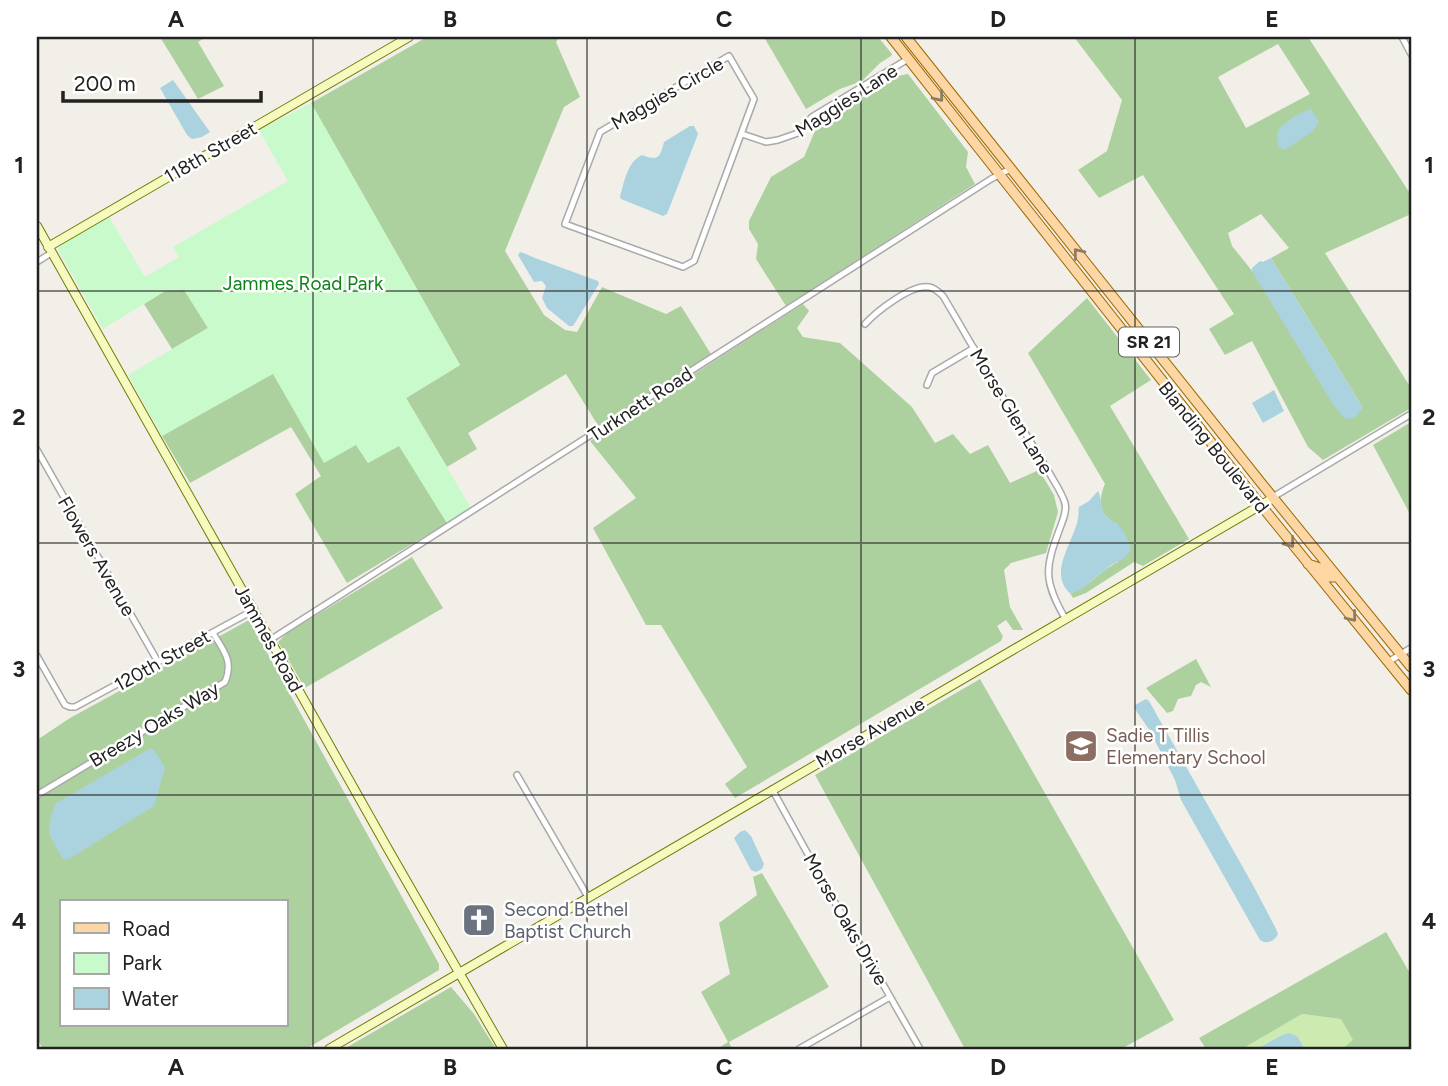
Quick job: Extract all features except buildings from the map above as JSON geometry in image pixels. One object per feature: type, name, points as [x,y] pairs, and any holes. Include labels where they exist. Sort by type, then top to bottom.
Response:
[{"type":"main road","name":"Blanding Boulevard","points":[[891,37],[1173,396],[1411,691]]},
{"type":"main road","points":[[891,37],[909,52],[921,56]]},
{"type":"main road","name":"Blanding Boulevard","points":[[906,37],[1411,667]]},
{"type":"main road","points":[[908,59],[920,64],[938,78]]},
{"type":"main road","points":[[1086,286],[1097,277]]},
{"type":"main road","points":[[1173,396],[1185,387]]},
{"type":"main road","points":[[1307,563],[1320,568],[1328,576],[1337,577]]},
{"type":"street","name":"118th Street","points":[[37,262],[50,250],[409,37]]},
{"type":"street","points":[[1402,37],[1411,54]]},
{"type":"street","name":"Maggies Circle","points":[[729,56],[754,99],[742,134],[694,261],[690,265],[683,267],[565,224],[600,132],[729,56]]},
{"type":"street","name":"Maggies Lane","points":[[742,134],[766,142],[778,141],[799,133],[813,117],[908,59]]},
{"type":"street","name":"Turknett Road","points":[[270,640],[1010,169]]},
{"type":"street","name":"Jammes Road","points":[[37,226],[503,1049]]},
{"type":"street","name":"Morse Glen Lane","points":[[865,324],[874,314],[920,287],[937,289],[943,296],[1060,492],[1065,505],[1065,514],[1048,567],[1048,580],[1053,596],[1065,618]]},
{"type":"street","points":[[927,385],[932,373],[974,348]]},
{"type":"street","name":"Morse Avenue","points":[[329,1049],[1273,498],[1411,414]]},
{"type":"street","name":"Flowers Avenue","points":[[37,450],[158,662]]},
{"type":"street","name":"120th Street","points":[[37,656],[62,701],[70,707],[80,705],[254,610]]},
{"type":"street","name":"Breezy Oaks Way","points":[[37,794],[226,682],[229,661],[212,633]]},
{"type":"street","points":[[1388,662],[1411,648]]},
{"type":"street","points":[[517,775],[588,897]]},
{"type":"street","name":"Morse Oaks Drive","points":[[772,789],[919,1049]]},
{"type":"street","points":[[799,1049],[890,997]]},
{"type":"green space","points":[[160,37],[206,37],[198,42],[224,86],[198,99]]},
{"type":"green space","points":[[427,37],[560,37],[556,42],[580,97],[564,107],[505,251],[544,315],[565,330],[577,332],[602,287],[666,314],[681,306],[711,354],[599,427],[566,374],[468,433],[477,449],[447,467],[406,398],[460,365],[311,103]]},
{"type":"green space","points":[[764,37],[878,37],[892,54],[862,81],[840,89],[806,109]]},
{"type":"green space","points":[[1074,37],[1308,37],[1411,195],[1411,214],[1325,253],[1411,388],[1411,408],[1323,460],[1308,447],[1252,341],[1225,355],[1209,329],[1234,314],[1143,175],[1099,198],[1078,170],[1107,151],[1122,100]],"holes":[[[1278,44],[1310,94],[1246,128],[1218,77]],[[1261,214],[1289,248],[1271,258],[1363,408],[1232,246],[1228,233]]]},
{"type":"green space","points":[[908,74],[968,152],[966,167],[975,184],[786,306],[756,259],[758,244],[749,229],[749,221],[771,177],[804,157],[817,126],[897,76]]},
{"type":"green space","name":"Jammes Road Park","points":[[311,103],[460,365],[406,398],[471,508],[447,523],[399,446],[368,463],[356,445],[324,463],[273,374],[162,436],[128,375],[208,328],[184,290],[165,291],[103,329],[58,250],[61,244],[108,215],[145,277],[179,257],[173,247],[288,181],[259,130]]},
{"type":"green space","points":[[185,290],[208,328],[172,349],[144,304],[165,291]]},
{"type":"green space","points":[[1087,298],[1151,380],[1110,406],[1189,539],[1143,566],[1134,562],[1086,593],[1073,598],[1070,593],[1077,591],[1118,562],[1117,524],[1102,510],[1101,497],[1105,484],[1028,353]]},
{"type":"green space","points":[[803,304],[809,311],[797,328],[803,337],[840,343],[912,407],[935,443],[953,434],[970,454],[988,445],[1010,483],[1039,470],[1054,495],[1058,512],[1046,553],[1011,563],[1004,570],[1010,607],[1023,630],[1013,630],[1006,620],[997,626],[1003,636],[1001,641],[735,798],[725,784],[747,767],[661,625],[646,625],[593,528],[636,498],[590,441]]},
{"type":"green space","points":[[273,373],[324,462],[356,444],[368,463],[399,445],[447,523],[347,583],[295,494],[321,476],[291,427],[190,483],[162,436]]},
{"type":"green space","points":[[1411,422],[1411,516],[1373,445]]},
{"type":"green space","points":[[412,557],[443,608],[305,688],[278,642],[287,633]]},
{"type":"green space","points":[[249,620],[439,964],[439,970],[306,1049],[43,1049],[37,1039],[37,740],[70,718]]},
{"type":"green space","points":[[1196,659],[1211,687],[1201,682],[1196,685],[1191,696],[1178,699],[1173,711],[1167,713],[1146,688]]},
{"type":"green space","points":[[980,679],[1174,1020],[1121,1049],[965,1049],[815,775]]},
{"type":"green space","points":[[762,873],[829,987],[729,1042],[732,1049],[717,1049],[728,1042],[701,992],[730,974],[719,923],[757,895],[753,877]]},
{"type":"green space","points":[[1386,932],[1411,975],[1411,1049],[1342,1049],[1353,1040],[1341,1019],[1302,1014],[1242,1049],[1206,1049],[1199,1038]]},
{"type":"green space","points":[[451,987],[474,1014],[496,1049],[344,1049]]},
{"type":"green space","points":[[1302,1014],[1341,1019],[1354,1040],[1342,1049],[1305,1049],[1288,1033],[1257,1049],[1242,1049]]},
{"type":"water","points":[[173,80],[210,132],[202,137],[192,139],[187,135],[160,88]]},
{"type":"water","points":[[1311,109],[1319,122],[1313,131],[1285,150],[1278,146],[1277,134],[1282,126]]},
{"type":"water","points":[[694,126],[698,134],[667,214],[663,216],[621,199],[625,179],[637,158],[642,155],[658,157],[664,142]]},
{"type":"water","points":[[520,252],[598,281],[599,284],[573,326],[569,326],[547,308],[542,298],[546,286],[542,281],[534,282],[518,255]]},
{"type":"water","points":[[1271,258],[1363,408],[1354,418],[1346,419],[1334,406],[1252,271],[1260,261]]},
{"type":"water","points":[[1274,390],[1284,411],[1263,423],[1252,403]]},
{"type":"water","points":[[1098,491],[1104,513],[1122,530],[1131,550],[1123,559],[1111,565],[1080,590],[1070,593],[1061,576],[1064,556],[1076,527],[1079,507]]},
{"type":"water","points":[[1146,699],[1254,887],[1278,934],[1273,940],[1260,940],[1181,800],[1175,780],[1150,731],[1135,709],[1135,705]]},
{"type":"water","points":[[151,748],[165,768],[154,806],[69,859],[63,859],[49,828],[55,804]]},
{"type":"water","points":[[745,830],[751,836],[764,864],[762,869],[756,872],[751,870],[734,838]]},
{"type":"water","points":[[1288,1033],[1297,1036],[1305,1049],[1257,1049],[1280,1036]]},
{"type":"place","name":"Sadie T Tillis Elementary School","points":[[1081,746]]},
{"type":"place","name":"Second Bethel Baptist Church","points":[[479,920]]}]
